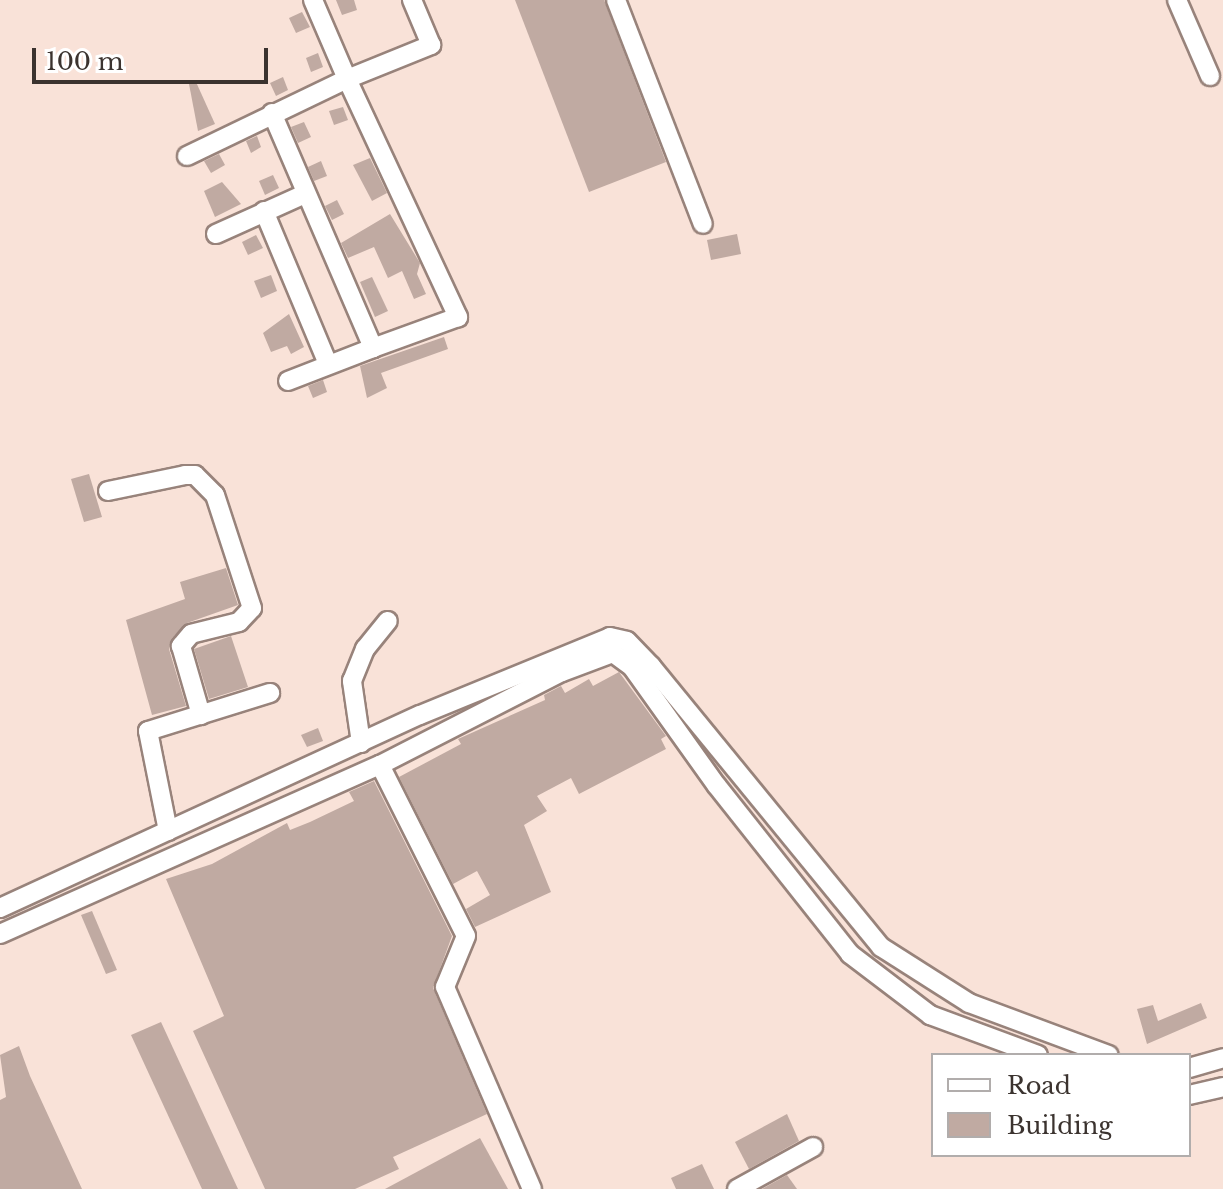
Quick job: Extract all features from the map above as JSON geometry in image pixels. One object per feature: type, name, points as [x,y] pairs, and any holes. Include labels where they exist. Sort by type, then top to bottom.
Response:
[{"type":"street","points":[[288,381],[458,317],[313,0]]},
{"type":"street","points":[[187,156],[272,113],[431,45],[412,0]]},
{"type":"street","points":[[616,0],[703,224]]},
{"type":"street","points":[[1177,0],[1210,76]]},
{"type":"street","points":[[272,113],[373,348]]},
{"type":"street","points":[[216,234],[305,194]]},
{"type":"street","points":[[264,211],[328,364]]},
{"type":"street","points":[[108,491],[195,475],[215,495],[252,608],[239,622],[191,634],[181,646],[201,715]]},
{"type":"street","points":[[361,743],[352,681],[365,649],[388,621]]},
{"type":"street","points":[[0,908],[595,640],[627,641],[881,947],[969,1003],[1104,1053]]},
{"type":"street","points":[[0,934],[380,765],[562,672],[613,653],[632,667],[717,786],[850,954],[930,1015],[1033,1053]]},
{"type":"street","points":[[168,831],[148,731],[270,693]]},
{"type":"street","points":[[380,765],[466,936],[445,987],[532,1189]]},
{"type":"street","points":[[287,777],[299,802]]},
{"type":"street","points":[[1191,1067],[1223,1058]]},
{"type":"street","points":[[1191,1095],[1223,1087]]},
{"type":"street","points":[[737,1189],[813,1147]]},
{"type":"building","points":[[336,0],[354,0],[357,10],[342,15]]},
{"type":"building","points":[[515,0],[604,0],[666,162],[589,192]]},
{"type":"building","points":[[302,12],[310,27],[296,33],[289,18]]},
{"type":"building","points":[[318,53],[323,67],[311,72],[306,58]]},
{"type":"building","points":[[283,77],[288,90],[276,96],[270,83]]},
{"type":"building","points":[[196,82],[215,124],[198,131],[189,84]]},
{"type":"building","points":[[343,107],[348,120],[334,125],[329,111]]},
{"type":"building","points":[[304,122],[311,137],[298,143],[291,127]]},
{"type":"building","points":[[257,136],[261,147],[251,153],[246,141]]},
{"type":"building","points":[[219,154],[225,165],[211,173],[204,161]]},
{"type":"building","points":[[370,158],[387,193],[372,201],[353,165]]},
{"type":"building","points":[[321,161],[327,176],[314,181],[308,167]]},
{"type":"building","points":[[273,175],[279,188],[265,195],[259,181]]},
{"type":"building","points":[[222,182],[241,204],[215,217],[204,191]]},
{"type":"building","points":[[337,200],[344,214],[332,220],[325,206]]},
{"type":"building","points":[[390,214],[420,263],[417,274],[426,294],[414,299],[402,271],[388,278],[374,247],[348,258],[341,243]]},
{"type":"building","points":[[737,234],[741,254],[711,260],[707,240]]},
{"type":"building","points":[[256,235],[263,248],[248,255],[242,242]]},
{"type":"building","points":[[271,275],[277,291],[261,298],[254,281]]},
{"type":"building","points":[[372,277],[388,311],[375,317],[360,282]]},
{"type":"building","points":[[289,314],[304,347],[291,354],[287,346],[271,352],[263,333]]},
{"type":"building","points":[[444,337],[448,349],[381,373],[387,388],[367,398],[360,366]]},
{"type":"building","points":[[323,380],[327,392],[313,398],[308,386]]},
{"type":"building","points":[[89,474],[102,517],[84,522],[71,479]]},
{"type":"building","points":[[226,568],[238,605],[187,623],[172,638],[169,649],[186,706],[152,715],[126,620],[185,599],[180,582]]},
{"type":"building","points":[[231,636],[248,687],[209,699],[194,649]]},
{"type":"building","points":[[619,672],[666,736],[661,739],[666,749],[579,794],[571,778],[537,796],[547,811],[524,825],[551,892],[475,927],[466,909],[490,895],[477,871],[453,884],[399,777],[461,744],[458,739],[545,700],[544,695],[561,686],[565,693],[589,679],[593,686]]},
{"type":"building","points":[[318,728],[323,741],[307,747],[301,735]]},
{"type":"building","points":[[374,781],[452,936],[433,988],[487,1114],[393,1157],[399,1169],[355,1189],[265,1189],[193,1031],[224,1016],[166,879],[212,864],[287,823],[290,830],[310,822],[354,801],[349,792]]},
{"type":"building","points":[[92,911],[117,970],[106,974],[81,915]]},
{"type":"building","points":[[1201,1003],[1207,1018],[1147,1044],[1137,1009],[1153,1005],[1158,1021]]},
{"type":"building","points":[[161,1022],[238,1189],[202,1189],[131,1035]]},
{"type":"building","points":[[19,1046],[82,1189],[0,1189],[0,1100],[6,1097],[0,1055]]},
{"type":"building","points":[[787,1114],[799,1141],[749,1169],[735,1142]]},
{"type":"building","points":[[480,1138],[508,1189],[385,1189]]},
{"type":"building","points":[[702,1164],[714,1189],[676,1189],[671,1178]]},
{"type":"building","points":[[787,1175],[797,1189],[762,1189]]}]
